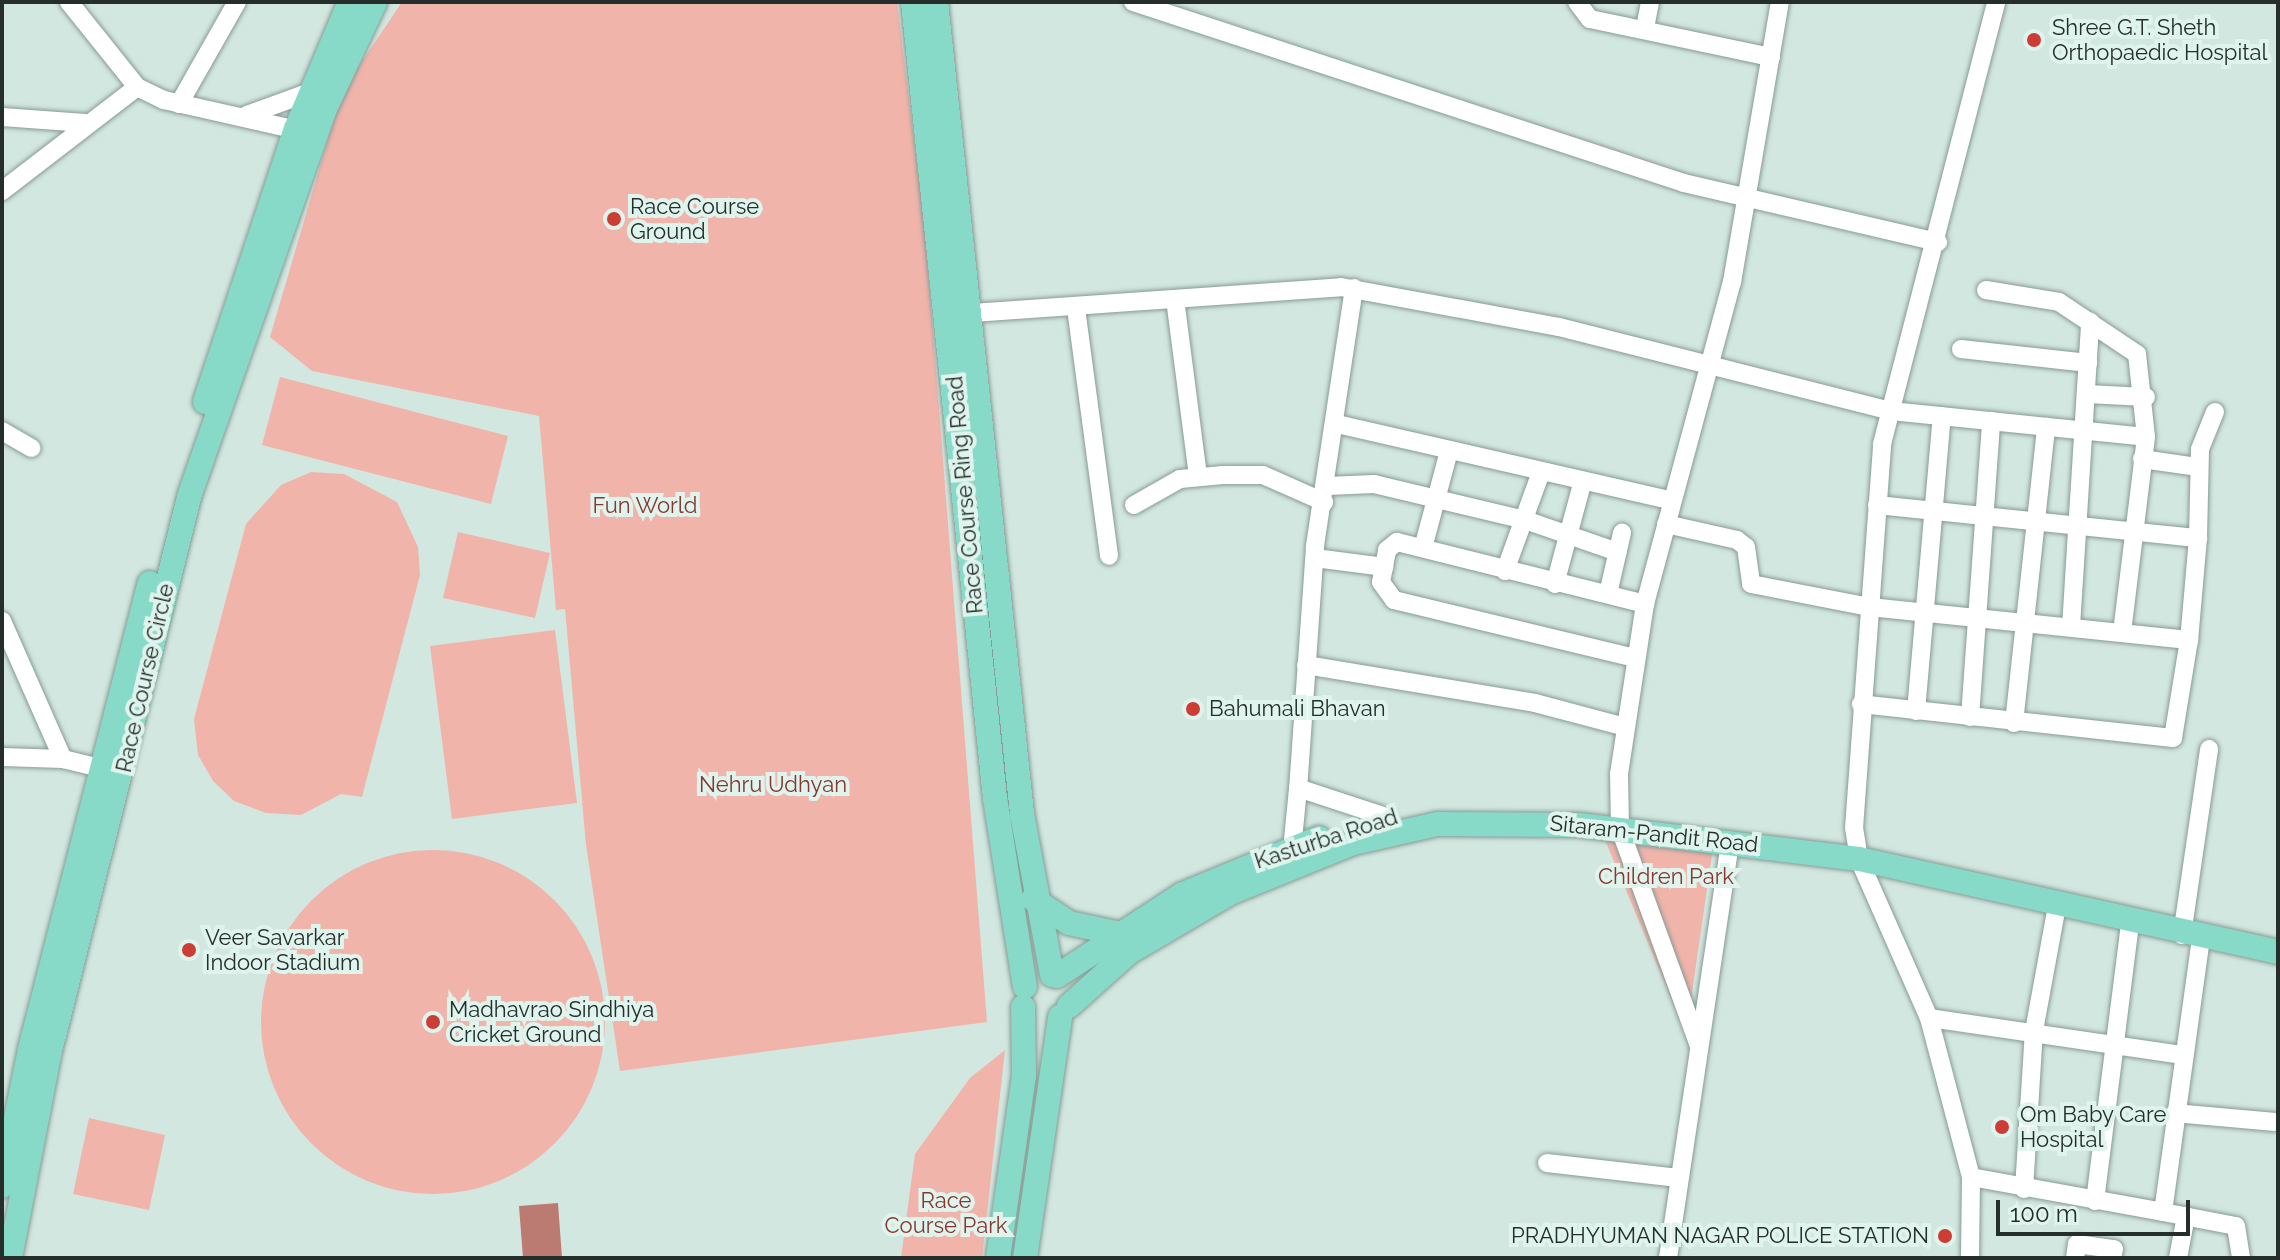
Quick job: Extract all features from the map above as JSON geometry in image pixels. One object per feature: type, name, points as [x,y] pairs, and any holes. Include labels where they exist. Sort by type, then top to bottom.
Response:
[{"type":"main road","name":"Race Course Ring Road","points":[[913,2],[959,314],[1033,899],[1064,1012]]},
{"type":"main road","name":"Race Course Ring Road","points":[[936,2],[995,798],[1024,997],[1024,1076],[998,1258]]},
{"type":"main road","points":[[323,96],[358,4]]},
{"type":"main road","name":"Race Course Circle","points":[[10,1258],[50,1051],[176,490],[306,132],[323,96]]},
{"type":"main road","name":"Race Course Circle","points":[[2,1186],[112,771]]},
{"type":"main road","name":"Kasturba Road","points":[[1024,997],[1116,933],[1289,856],[1386,817],[1478,811],[1528,821]]},
{"type":"main road","name":"Sitaram-Pandit Road","points":[[1064,1012],[1128,953],[1289,856],[1408,828],[1528,821],[1730,841],[1859,859],[2192,937],[2278,952]]},
{"type":"main road","points":[[1033,899],[1069,923],[1116,933]]},
{"type":"main road","points":[[1024,997],[1037,1021],[1064,1012],[1025,1258]]},
{"type":"street","points":[[69,2],[98,33],[113,61],[137,87],[179,104],[247,115],[306,132]]},
{"type":"street","points":[[179,104],[237,2]]},
{"type":"street","points":[[1133,2],[1748,200],[1938,242]]},
{"type":"street","points":[[1577,2],[1590,19],[1645,28],[1771,57]]},
{"type":"street","points":[[1645,28],[1650,2]]},
{"type":"street","points":[[1699,1046],[1620,829],[1625,727],[1645,604],[1711,368],[1748,200],[1780,2]]},
{"type":"street","points":[[1970,1258],[1971,1177],[1929,1018],[1859,859],[1861,704],[1877,505],[1891,411],[1938,242],[1996,2]]},
{"type":"street","points":[[2,191],[85,123],[137,87]]},
{"type":"street","points":[[247,115],[323,96]]},
{"type":"street","points":[[2,117],[85,123]]},
{"type":"street","points":[[959,314],[1354,288],[1443,301],[1891,411],[2146,437]]},
{"type":"street","points":[[1289,856],[1298,788],[1315,558],[1337,424],[1354,288]]},
{"type":"street","points":[[1986,290],[2059,302],[2137,354],[2146,397],[2146,437],[2130,532],[2122,632]]},
{"type":"street","points":[[1175,299],[1198,477]]},
{"type":"street","points":[[1076,308],[1109,556]]},
{"type":"street","points":[[2071,627],[2086,431],[2090,322]]},
{"type":"street","points":[[1961,349],[2088,363]]},
{"type":"street","points":[[2087,394],[2146,397]]},
{"type":"street","points":[[1861,704],[2173,738],[2189,640],[2198,538],[2198,467],[2215,412]]},
{"type":"street","points":[[1916,711],[1938,511],[1942,416]]},
{"type":"street","points":[[1970,717],[1989,517],[1991,421]]},
{"type":"street","points":[[1337,424],[1582,484],[1672,501]]},
{"type":"street","points":[[2014,723],[2027,623],[2033,521],[2046,427]]},
{"type":"street","points":[[2,431],[32,448]]},
{"type":"street","points":[[1423,548],[1449,451]]},
{"type":"street","points":[[2142,459],[2198,467]]},
{"type":"street","points":[[1505,571],[1541,472]]},
{"type":"street","points":[[1134,505],[1198,477],[1263,475],[1326,494],[1374,484],[1525,520],[1568,538],[1618,552]]},
{"type":"street","points":[[1555,584],[1582,484]]},
{"type":"street","points":[[1877,505],[2198,538]]},
{"type":"street","points":[[1666,524],[1737,540],[1746,547],[1751,584],[1869,607],[2189,640]]},
{"type":"street","points":[[1608,594],[1622,533]]},
{"type":"street","points":[[1635,658],[1394,600],[1381,582],[1384,567],[1397,542],[1555,584],[1645,604]]},
{"type":"street","points":[[1315,558],[1384,567]]},
{"type":"street","points":[[2,621],[63,759]]},
{"type":"street","points":[[1306,665],[1535,703],[1625,727]]},
{"type":"street","points":[[2163,1212],[2184,1055],[2209,749]]},
{"type":"street","points":[[2,757],[63,759],[112,771]]},
{"type":"street","points":[[1298,788],[1386,817]]},
{"type":"street","points":[[1668,1258],[1730,841]]},
{"type":"street","points":[[2024,1189],[2034,1031],[2057,906]]},
{"type":"street","points":[[2095,1201],[2112,1043],[2130,923]]},
{"type":"street","points":[[1929,1018],[2184,1055]]},
{"type":"street","points":[[2175,1113],[2275,1122]]},
{"type":"street","points":[[1547,1163],[1678,1178]]},
{"type":"street","points":[[1971,1177],[2241,1229],[2241,1258]]},
{"type":"street","points":[[2178,1258],[2186,1216]]},
{"type":"street","points":[[2075,1258],[2077,1244],[2114,1249],[2112,1258]]},
{"type":"green space","points":[[402,2],[897,2],[925,230],[987,1022],[620,1071],[586,845],[565,609],[556,610],[539,416],[312,371],[270,337],[342,91]]},
{"type":"green space","points":[[280,377],[508,436],[491,504],[262,445]]},
{"type":"green space","points":[[311,472],[344,474],[397,502],[418,547],[420,575],[362,797],[341,794],[301,815],[266,813],[234,801],[213,781],[198,755],[194,719],[246,524],[281,485]]},
{"type":"green space","points":[[458,532],[550,553],[535,618],[443,598]]},
{"type":"green space","points":[[555,630],[577,803],[452,819],[430,646]]},
{"type":"green space","name":"Children Park","points":[[1600,828],[1714,841],[1686,1034]]},
{"type":"green space","name":"Madhavrao Sindhiya Cricket Ground","points":[[433,850],[467,853],[499,863],[529,879],[555,900],[576,926],[592,956],[602,988],[605,1022],[602,1056],[592,1088],[576,1118],[555,1144],[529,1165],[499,1181],[467,1191],[433,1194],[399,1191],[367,1181],[337,1165],[311,1144],[290,1118],[274,1088],[264,1056],[261,1022],[264,988],[274,956],[290,926],[311,900],[337,879],[367,863],[399,853]]},
{"type":"green space","name":"Race Course Park","points":[[1005,1050],[982,1258],[901,1258],[915,1154],[970,1078]]},
{"type":"green space","points":[[89,1118],[165,1135],[149,1210],[73,1194]]},
{"type":"shaded area","points":[[558,1203],[562,1258],[523,1258],[519,1206]]},
{"type":"place","name":"Shree G.T. Sheth Orthopaedic Hospital","points":[[2034,40]]},
{"type":"place","name":"Race Course Ground","points":[[614,219]]},
{"type":"place","name":"Bahumali Bhavan","points":[[1193,709]]},
{"type":"place","name":"Veer Savarkar Indoor Stadium","points":[[189,950]]},
{"type":"place","name":"Madhavrao Sindhiya Cricket Ground","points":[[433,1022]]},
{"type":"place","name":"Om Baby Care Hospital","points":[[2002,1127]]},
{"type":"place","name":"PRADHYUMAN NAGAR POLICE STATION","points":[[1945,1236]]},
{"type":"park label","name":"Fun World","points":[[645,506]]},
{"type":"park label","name":"Nehru Udhyan","points":[[773,785]]}]
